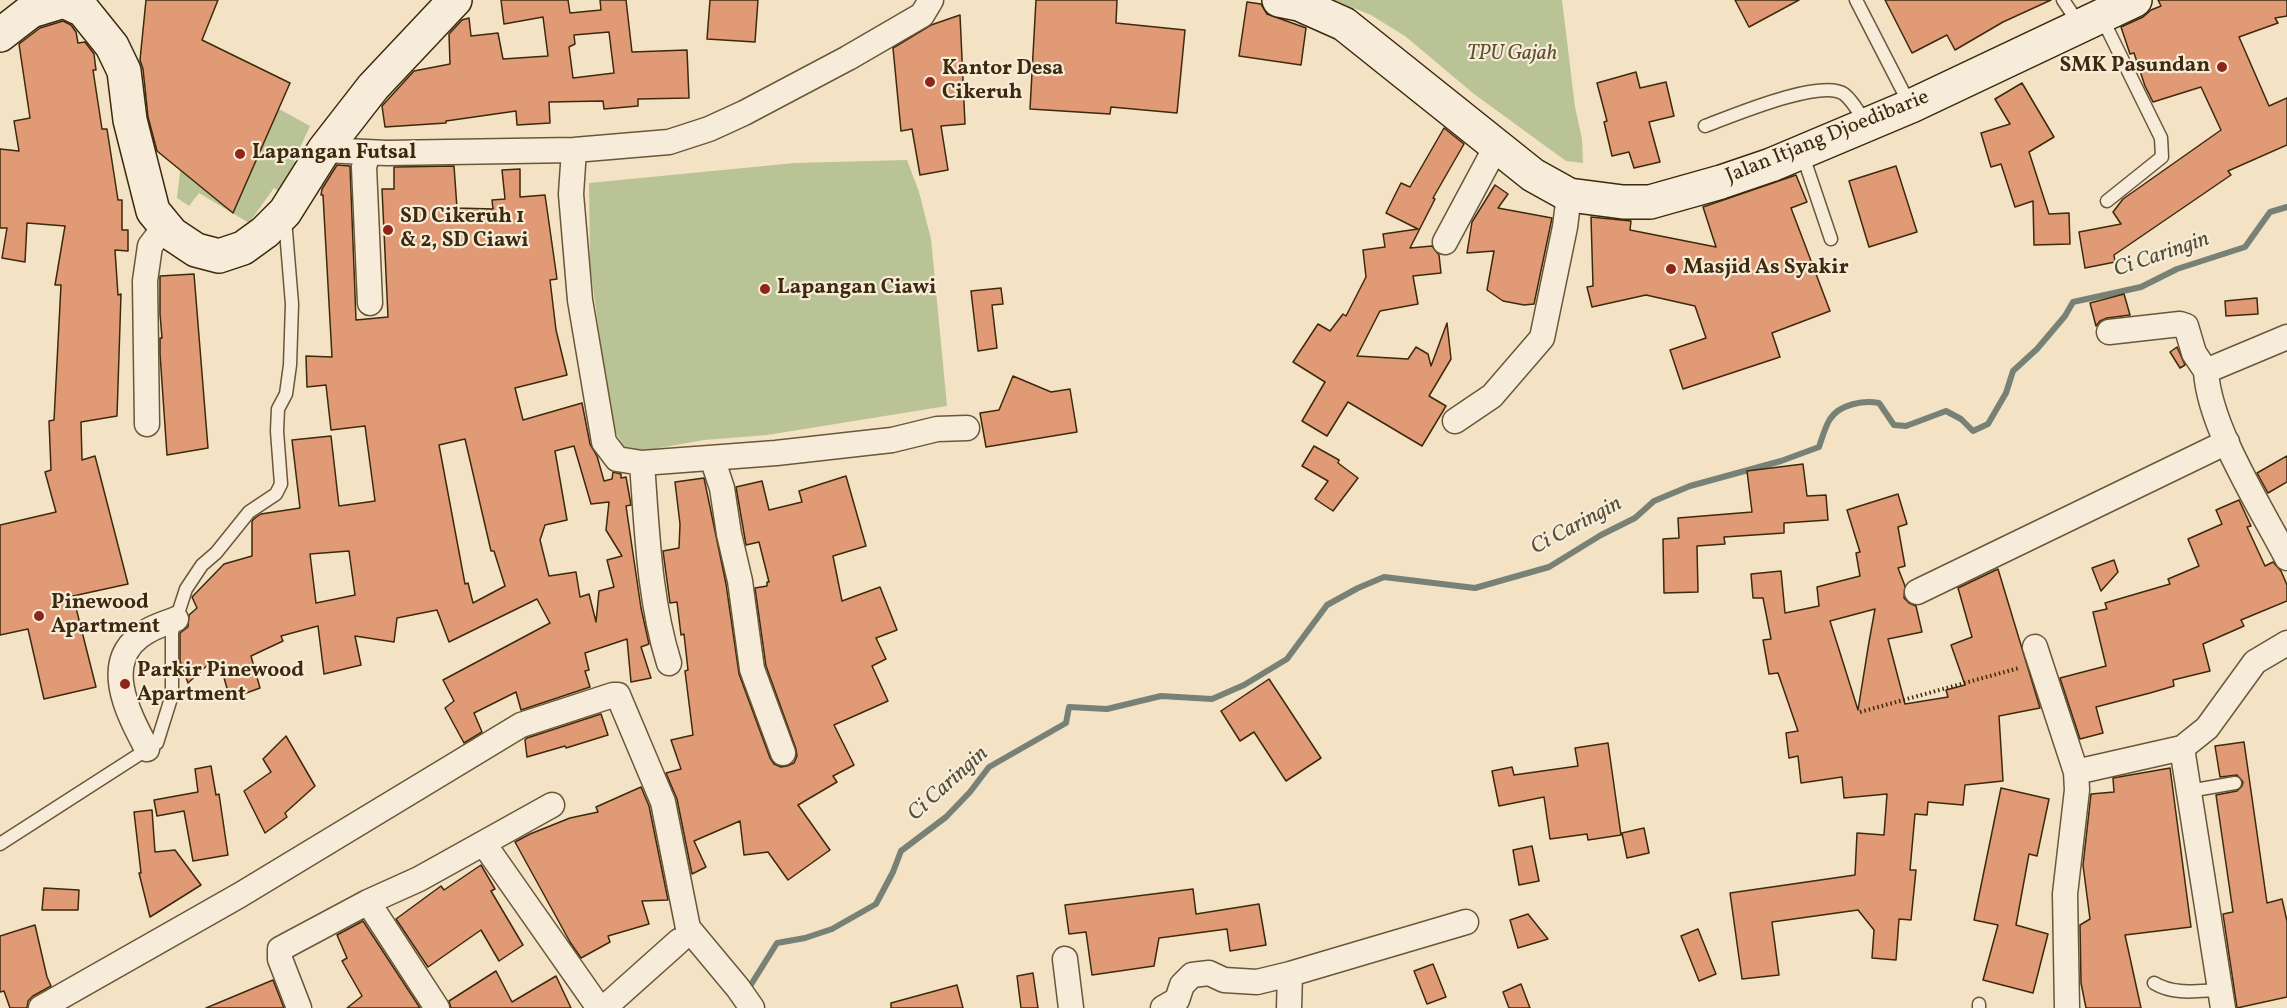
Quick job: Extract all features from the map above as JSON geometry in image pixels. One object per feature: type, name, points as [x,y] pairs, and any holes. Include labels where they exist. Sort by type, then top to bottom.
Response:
[{"type":"main road","points":[[0,35],[31,11],[64,1],[83,10],[112,46],[124,71],[130,120],[153,211],[172,234],[196,249],[219,256],[243,248],[265,232],[285,212],[324,150],[373,87],[455,0]]},
{"type":"main road","name":"Jalan Itjang Djoedibarie","points":[[1279,0],[1299,4],[1344,24],[1533,175],[1569,195],[1623,202],[1650,202],[1721,182],[1802,152],[1911,106],[2081,13],[2135,0]]},
{"type":"street","points":[[324,150],[368,153],[574,150],[669,142],[709,129],[744,113],[848,58],[922,15],[931,0]]},
{"type":"street","points":[[1445,242],[1497,145]]},
{"type":"street","points":[[574,150],[571,194],[580,300],[604,442],[617,459],[642,463],[845,447],[892,440],[937,429],[967,428]]},
{"type":"street","points":[[368,153],[364,167],[370,303]]},
{"type":"street","points":[[1455,421],[1492,396],[1542,338],[1565,227],[1569,195]]},
{"type":"street","points":[[147,424],[145,281],[150,246],[165,226]]},
{"type":"street","points":[[2109,332],[2180,324],[2186,326],[2194,353],[2206,370],[2207,392],[2227,442],[2287,558]]},
{"type":"street","points":[[2206,370],[2287,337]]},
{"type":"street","points":[[1917,591],[2227,442]]},
{"type":"street","points":[[712,458],[722,488],[729,534],[740,581],[752,669],[783,753]]},
{"type":"street","points":[[642,463],[648,545],[659,632],[669,663]]},
{"type":"street","points":[[147,749],[130,718],[119,670],[127,649],[145,632],[176,619]]},
{"type":"street","points":[[2076,772],[2182,748],[2207,728],[2255,662],[2287,643]]},
{"type":"street","points":[[2037,655],[2076,772],[2077,790],[2066,894],[2067,1008]]},
{"type":"street","points":[[41,1008],[240,895],[521,725],[613,695],[618,695],[663,802],[688,928],[746,999]]},
{"type":"street","points":[[2182,748],[2221,999]]},
{"type":"street","points":[[299,1008],[280,959],[280,949],[368,902],[419,879],[552,804]]},
{"type":"street","points":[[484,843],[599,1008]]},
{"type":"street","points":[[368,902],[437,1008]]},
{"type":"street","points":[[1163,1008],[1178,1000],[1182,985],[1192,975],[1209,973],[1224,980],[1257,982],[1466,922]]},
{"type":"street","points":[[604,1008],[679,941]]},
{"type":"street","points":[[1065,959],[1071,1008]]},
{"type":"street","points":[[1289,1008],[1290,974]]},
{"type":"lane","points":[[1856,0],[1911,106]]},
{"type":"lane","points":[[2081,13],[2161,138],[2162,158],[2107,201]]},
{"type":"lane","points":[[1705,126],[1791,96],[1818,90],[1834,90],[1844,94],[1866,125]]},
{"type":"lane","points":[[1802,152],[1832,239]]},
{"type":"lane","points":[[0,844],[157,742],[172,695],[172,632],[186,589],[202,565],[216,553],[249,512],[276,494],[281,484],[277,431],[278,410],[286,394],[290,365],[292,304],[285,212]]},
{"type":"lane","points":[[2189,792],[2235,783]]},
{"type":"lane","points":[[2154,983],[2174,992],[2221,999]]},
{"type":"path","points":[[1860,712],[2037,655]]},
{"type":"green space","name":"TPU Gajah","points":[[1334,0],[1562,0],[1575,107],[1582,139],[1583,163],[1566,161],[1474,94],[1405,36],[1371,15]]},
{"type":"green space","name":"Lapangan Futsal","points":[[219,76],[310,126],[294,161],[300,167],[281,193],[274,188],[249,223],[199,193],[189,206],[177,198],[183,147]]},
{"type":"green space","name":"Lapangan Ciawi","points":[[907,160],[919,192],[931,239],[947,406],[767,435],[704,440],[648,450],[626,449],[614,430],[601,347],[590,265],[589,183],[795,163]]},
{"type":"building","points":[[146,0],[218,0],[202,40],[290,83],[233,213],[157,151],[148,117],[140,60]]},
{"type":"building","points":[[501,0],[568,0],[570,13],[601,10],[600,0],[626,0],[632,52],[687,50],[689,98],[638,99],[638,106],[604,109],[603,101],[549,102],[550,123],[517,125],[516,111],[446,121],[446,123],[385,127],[382,106],[414,71],[450,64],[449,34],[462,20],[469,18],[471,36],[498,33],[503,59],[548,56],[543,17],[504,24]],"holes":[[[609,32],[614,73],[573,78],[569,47],[575,44],[574,35]]]},
{"type":"building","points":[[710,0],[758,0],[755,42],[707,39]]},
{"type":"building","points":[[1036,0],[1117,0],[1116,23],[1185,30],[1177,113],[1111,107],[1110,114],[1030,109]]},
{"type":"building","points":[[1735,0],[1799,0],[1749,27]]},
{"type":"building","points":[[1885,0],[2051,0],[2003,22],[1955,50],[1947,35],[1912,53]]},
{"type":"building","points":[[2158,0],[2287,0],[2287,16],[2275,18],[2278,23],[2239,37],[2269,106],[2287,98],[2287,145],[2228,171],[2231,175],[2114,255],[2115,262],[2085,268],[2079,232],[2121,224],[2113,212],[2123,199],[2221,130],[2201,87],[2153,102],[2145,86],[2134,53],[2130,54],[2121,27],[2161,6]]},
{"type":"building","points":[[1247,2],[1261,4],[1267,14],[1306,28],[1301,65],[1239,56]]},
{"type":"building","name":"Kantor Desa Cikeruh","points":[[960,15],[965,124],[941,126],[948,170],[920,175],[912,129],[901,131],[893,48],[931,25]]},
{"type":"building","points":[[63,21],[71,25],[76,32],[78,43],[85,42],[94,54],[96,70],[93,70],[102,129],[107,129],[118,200],[122,200],[122,230],[128,230],[128,251],[115,250],[118,295],[121,294],[117,416],[81,422],[82,460],[95,456],[128,584],[73,596],[96,687],[44,699],[28,629],[0,635],[0,525],[56,512],[45,472],[51,470],[49,421],[54,420],[61,285],[55,285],[65,226],[27,223],[25,262],[2,258],[7,228],[0,228],[0,149],[19,151],[14,121],[30,118],[19,44],[40,28]]},
{"type":"building","points":[[1636,72],[1640,88],[1666,82],[1674,116],[1649,122],[1660,162],[1634,168],[1629,152],[1612,156],[1604,122],[1607,121],[1597,83]]},
{"type":"building","points":[[2022,83],[2054,137],[2029,152],[2049,214],[2069,213],[2070,244],[2034,245],[2033,201],[2015,207],[2001,164],[1991,167],[1981,133],[2010,124],[1995,99]]},
{"type":"building","points":[[1444,128],[1464,144],[1433,198],[1435,199],[1410,248],[1432,246],[1439,255],[1441,273],[1413,276],[1418,304],[1380,311],[1357,356],[1408,359],[1416,347],[1428,354],[1431,366],[1447,323],[1451,359],[1429,396],[1446,406],[1422,446],[1348,402],[1327,436],[1302,421],[1325,382],[1293,362],[1318,324],[1330,331],[1343,314],[1346,316],[1366,277],[1363,250],[1385,247],[1383,234],[1418,229],[1386,213],[1401,183],[1410,187]]},
{"type":"building","points":[[337,165],[350,166],[356,320],[388,317],[382,189],[394,189],[394,167],[454,166],[457,208],[493,209],[492,200],[505,199],[502,170],[520,169],[520,197],[545,195],[557,279],[550,280],[556,330],[567,375],[515,388],[523,420],[582,403],[590,444],[597,456],[604,481],[612,479],[613,472],[621,474],[621,478],[626,477],[631,505],[626,506],[641,608],[649,644],[641,647],[651,678],[631,682],[627,639],[585,653],[589,670],[585,671],[590,687],[521,710],[516,692],[474,713],[482,732],[464,743],[445,708],[454,701],[443,680],[550,623],[537,599],[449,642],[437,610],[397,618],[394,642],[355,636],[361,665],[324,674],[318,626],[281,636],[283,641],[251,656],[260,688],[230,699],[221,667],[215,670],[212,661],[188,683],[180,661],[180,633],[188,627],[189,615],[197,608],[192,597],[224,564],[252,556],[252,521],[255,518],[261,514],[300,508],[292,440],[331,436],[339,506],[375,501],[365,426],[331,430],[326,385],[307,387],[306,356],[332,357],[322,189]],"holes":[[[465,439],[491,551],[494,551],[505,586],[473,603],[468,583],[465,584],[439,445]],[[574,446],[591,504],[609,502],[606,530],[622,556],[607,560],[614,587],[599,591],[596,622],[589,594],[580,597],[576,572],[549,576],[540,540],[545,525],[567,520],[555,451]],[[349,551],[355,595],[316,603],[310,554]]]},
{"type":"building","points":[[1896,166],[1917,232],[1869,247],[1849,181]]},
{"type":"building","points":[[1796,175],[1807,202],[1791,208],[1830,311],[1772,333],[1780,357],[1683,389],[1670,350],[1706,338],[1695,306],[1646,295],[1592,307],[1587,287],[1593,286],[1591,217],[1631,221],[1630,230],[1716,247],[1703,207]]},
{"type":"building","points":[[1495,185],[1508,194],[1498,208],[1552,218],[1534,304],[1524,305],[1503,301],[1487,290],[1494,251],[1467,253],[1472,222]]},
{"type":"building","points":[[194,274],[208,448],[167,455],[160,354],[160,338],[162,338],[160,276]]},
{"type":"building","points":[[1001,288],[1003,304],[992,305],[997,348],[978,351],[971,291]]},
{"type":"building","points":[[2124,294],[2130,315],[2107,318],[2096,326],[2090,303]]},
{"type":"building","points":[[2257,298],[2258,314],[2226,316],[2225,301]]},
{"type":"building","points":[[2177,347],[2185,365],[2180,368],[2170,352]]},
{"type":"building","points":[[1013,376],[1051,392],[1070,389],[1077,432],[986,447],[980,413],[999,410]]},
{"type":"building","points":[[1314,446],[1339,460],[1338,463],[1358,478],[1333,511],[1315,499],[1328,481],[1302,466]]},
{"type":"building","points":[[2287,456],[2287,482],[2268,493],[2257,473]]},
{"type":"building","points":[[1803,464],[1807,496],[1826,495],[1828,520],[1784,523],[1784,533],[1724,537],[1725,544],[1697,546],[1698,592],[1664,593],[1663,539],[1679,538],[1678,518],[1752,512],[1747,471]]},
{"type":"building","points":[[846,476],[866,546],[833,556],[842,601],[880,587],[897,630],[876,638],[886,659],[872,666],[888,701],[834,725],[854,765],[833,776],[837,782],[798,805],[830,850],[788,880],[768,852],[744,855],[740,821],[694,841],[706,867],[692,874],[677,799],[666,773],[681,769],[671,740],[693,735],[685,671],[688,670],[684,634],[681,635],[677,602],[670,603],[663,551],[679,548],[680,524],[675,482],[704,478],[726,584],[739,674],[770,758],[774,764],[781,767],[794,763],[797,756],[796,749],[766,666],[755,588],[767,586],[769,582],[759,542],[746,545],[736,487],[762,481],[769,510],[802,502],[799,491]]},
{"type":"building","points":[[1898,494],[1907,524],[1898,527],[1905,566],[1898,568],[1905,586],[1904,598],[1916,606],[1922,632],[1888,639],[1905,704],[1948,697],[1946,690],[1965,685],[1951,645],[1972,637],[1958,588],[1998,569],[2040,708],[1999,716],[2003,781],[1965,785],[1963,805],[1928,802],[1927,815],[1915,814],[1910,870],[1916,870],[1911,920],[1899,919],[1896,960],[1872,958],[1874,930],[1858,910],[1772,922],[1779,975],[1742,979],[1730,893],[1855,875],[1857,833],[1884,835],[1887,794],[1844,798],[1842,777],[1801,783],[1798,756],[1789,758],[1786,733],[1798,731],[1778,673],[1769,674],[1763,640],[1771,639],[1763,598],[1753,598],[1751,574],[1781,571],[1785,613],[1819,606],[1817,587],[1860,576],[1856,553],[1860,552],[1847,510]],"holes":[[[1875,609],[1858,710],[1830,621]]]},
{"type":"building","points":[[2239,500],[2251,526],[2247,527],[2265,566],[2273,562],[2281,571],[2287,585],[2287,601],[2241,620],[2244,626],[2203,644],[2210,671],[2173,680],[2174,686],[2096,707],[2103,733],[2080,739],[2060,678],[2106,666],[2093,612],[2107,609],[2105,603],[2170,584],[2168,579],[2199,566],[2188,539],[2222,524],[2216,510]]},
{"type":"building","points":[[2114,560],[2118,572],[2101,591],[2092,568]]},
{"type":"building","points":[[1269,679],[1321,758],[1286,781],[1254,732],[1240,741],[1221,711]]},
{"type":"building","points":[[601,714],[608,735],[527,757],[525,740],[527,738]]},
{"type":"building","points":[[286,736],[315,786],[285,813],[287,817],[265,833],[244,791],[271,772],[263,759]]},
{"type":"building","points":[[2244,742],[2267,903],[2282,899],[2287,921],[2287,997],[2237,1008],[2223,914],[2233,912],[2216,795],[2237,791],[2243,782],[2237,775],[2220,777],[2215,746]]},
{"type":"building","points":[[1608,743],[1621,835],[1588,840],[1587,834],[1550,839],[1544,797],[1499,806],[1492,771],[1512,767],[1514,775],[1578,766],[1575,748]]},
{"type":"building","points":[[211,766],[216,795],[219,794],[228,855],[193,861],[184,811],[157,816],[154,800],[198,792],[195,769]]},
{"type":"building","points":[[2170,768],[2191,927],[2125,935],[2141,1008],[2086,1008],[2081,983],[2080,925],[2090,919],[2083,865],[2091,794],[2114,792],[2113,778]]},
{"type":"building","points":[[641,787],[649,806],[668,900],[642,901],[649,924],[608,936],[610,942],[581,958],[515,842],[570,818],[598,812],[596,807]]},
{"type":"building","points":[[2001,788],[2049,799],[2037,856],[2029,854],[2016,925],[2048,934],[2033,993],[1983,980],[1998,925],[1974,920]]},
{"type":"building","points":[[152,810],[155,852],[175,850],[201,885],[150,917],[139,873],[141,873],[134,812]]},
{"type":"building","points":[[1644,828],[1649,853],[1627,858],[1622,833]]},
{"type":"building","points":[[1532,846],[1539,881],[1519,885],[1513,850]]},
{"type":"building","points":[[481,865],[495,889],[491,891],[523,945],[499,961],[481,930],[428,967],[396,919],[441,886],[444,890]]},
{"type":"building","points":[[44,888],[79,890],[78,910],[42,910]]},
{"type":"building","points":[[1193,889],[1196,914],[1259,904],[1266,945],[1230,951],[1227,929],[1159,938],[1154,966],[1092,975],[1086,932],[1069,934],[1065,905]]},
{"type":"building","points":[[1528,914],[1548,939],[1518,948],[1510,920]]},
{"type":"building","points":[[363,921],[420,1008],[347,1008],[362,996],[342,961],[347,958],[337,935]]},
{"type":"building","points":[[35,925],[51,986],[33,996],[28,1001],[27,1008],[10,1008],[4,991],[0,992],[0,936]]},
{"type":"building","points":[[1698,929],[1716,974],[1699,981],[1681,936]]},
{"type":"building","points":[[1433,964],[1446,997],[1427,1004],[1414,971]]},
{"type":"building","points":[[496,971],[512,1002],[556,976],[571,1008],[451,1008],[449,1001]]},
{"type":"building","points":[[1033,973],[1038,1008],[1021,1008],[1017,976]]},
{"type":"building","points":[[273,980],[284,1008],[206,1008]]},
{"type":"building","points":[[1521,984],[1530,1008],[1509,1008],[1503,992]]},
{"type":"building","points":[[957,985],[963,1008],[891,1008],[891,1003]]},
{"type":"waterway","name":"Ci Caringin","points":[[747,991],[777,943],[805,938],[832,929],[876,904],[901,851],[946,817],[970,792],[989,767],[1066,723],[1069,707],[1107,709],[1161,696],[1212,699],[1244,685],[1287,659],[1327,605],[1358,588],[1384,577],[1475,588],[1549,567],[1601,535],[1635,518],[1654,501],[1690,486],[1781,461],[1819,447],[1830,419],[1840,410],[1853,404],[1879,403],[1894,425],[1906,426],[1946,411],[1961,419],[1973,431],[1988,424],[2006,393],[2013,371],[2037,349],[2065,316],[2073,302],[2141,287],[2177,269],[2245,247],[2270,212],[2287,207]]},
{"type":"place","name":"SMK Pasundan","points":[[2222,67]]},
{"type":"place","name":"Kantor Desa Cikeruh","points":[[930,82]]},
{"type":"place","name":"Lapangan Futsal","points":[[240,154]]},
{"type":"place","name":"SD Cikeruh 1 & 2, SD Ciawi","points":[[388,230]]},
{"type":"place","name":"Masjid As Syakir","points":[[1671,269]]},
{"type":"place","name":"Lapangan Ciawi","points":[[765,289]]},
{"type":"place","name":"Pinewood Apartment","points":[[39,616]]},
{"type":"place","name":"Parkir Pinewood Apartment","points":[[125,684]]}]
